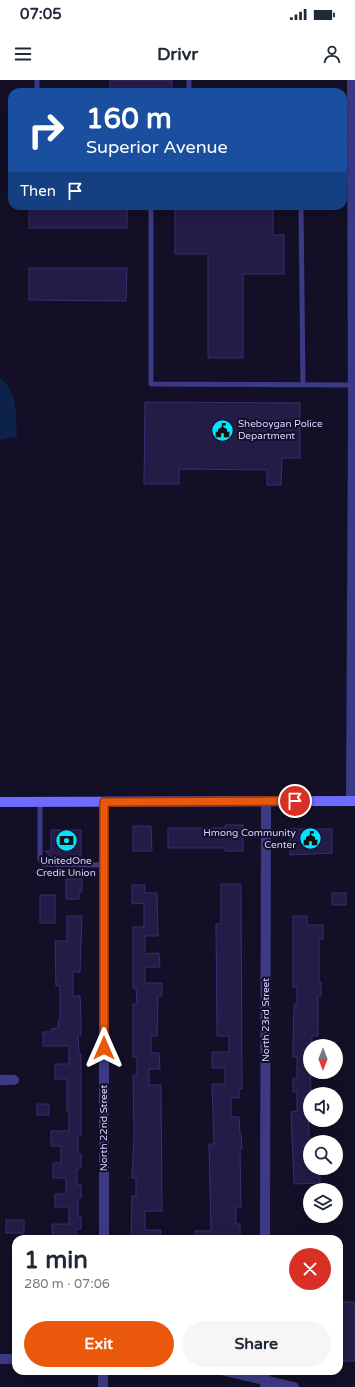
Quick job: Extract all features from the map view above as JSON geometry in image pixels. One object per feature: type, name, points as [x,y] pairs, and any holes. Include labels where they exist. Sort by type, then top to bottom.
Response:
[{"type":"street","points":[[0,802],[353,801],[354,219],[348,177],[351,146],[353,84]]},
{"type":"street","name":"North 22nd Street","points":[[104,802],[104,1235]]},
{"type":"street","name":"North 23rd Street","points":[[265,1235],[266,802]]},
{"type":"street","points":[[0,1080],[14,1080]]},
{"type":"street","points":[[0,1359],[12,1360]]},
{"type":"street","points":[[103,1375],[103,1387]]},
{"type":"street","points":[[245,1375],[294,1387]]},
{"type":"lane","points":[[151,210],[151,384],[353,386]]},
{"type":"lane","points":[[301,210],[303,385]]},
{"type":"lane","points":[[40,802],[40,859],[43,864],[104,865]]},
{"type":"water","points":[[0,378],[6,383],[13,397],[16,413],[17,437],[0,440]]},
{"type":"building","points":[[110,80],[172,80],[172,88],[110,88]]},
{"type":"building","points":[[29,210],[127,210],[127,228],[29,228]]},
{"type":"building","points":[[175,210],[273,210],[273,235],[284,235],[284,274],[243,274],[243,358],[208,358],[208,254],[175,254]]},
{"type":"building","points":[[29,268],[127,268],[126,301],[29,300]]},
{"type":"building","name":"Sheboygan Police Department","points":[[145,402],[300,403],[300,458],[282,458],[281,485],[267,485],[267,470],[179,469],[179,484],[144,484]]},
{"type":"building","points":[[225,825],[243,825],[243,851],[225,851],[225,848],[168,848],[168,828],[225,828]]},
{"type":"building","points":[[133,826],[151,826],[152,851],[133,851]]},
{"type":"building","name":"Hmong Community Center","points":[[290,829],[332,829],[332,853],[290,855]]},
{"type":"building","name":"UnitedOne Credit Union","points":[[51,830],[81,830],[81,861],[54,860],[45,851],[51,851]]},
{"type":"building","points":[[66,879],[82,879],[82,892],[79,892],[79,899],[66,899]]},
{"type":"building","points":[[221,884],[241,884],[242,1089],[239,1089],[239,1098],[231,1098],[231,1117],[239,1117],[242,1149],[240,1149],[241,1207],[236,1207],[236,1224],[240,1224],[240,1235],[195,1235],[195,1231],[211,1231],[209,1144],[214,1144],[212,1084],[225,1084],[225,1068],[212,1068],[212,1052],[229,1052],[229,1036],[217,1036],[216,924],[221,924]]},
{"type":"building","points":[[132,885],[145,885],[145,893],[157,893],[158,936],[145,936],[145,954],[159,953],[160,967],[145,967],[145,983],[162,983],[162,996],[158,996],[157,1036],[151,1036],[151,1053],[159,1053],[160,1069],[149,1069],[149,1085],[161,1085],[162,1211],[145,1211],[145,1230],[161,1230],[160,1235],[131,1235],[132,1196],[136,1196],[136,1178],[132,1178],[134,1135],[133,1075],[137,1075],[137,1057],[133,1057],[133,1004],[137,1004],[136,988],[133,988],[133,927],[144,927],[144,903],[132,904]]},
{"type":"building","points":[[332,893],[346,893],[346,905],[332,905]]},
{"type":"building","points":[[40,895],[55,895],[55,923],[40,923]]},
{"type":"building","points":[[67,916],[82,916],[80,972],[73,972],[73,996],[80,996],[81,1017],[81,1035],[78,1035],[79,1054],[81,1054],[81,1136],[78,1136],[78,1154],[81,1154],[81,1168],[77,1168],[77,1185],[81,1185],[81,1198],[78,1198],[78,1217],[81,1217],[81,1229],[76,1229],[77,1235],[53,1235],[52,1224],[69,1224],[69,1207],[55,1207],[55,1194],[66,1194],[66,1178],[53,1178],[53,1163],[61,1163],[61,1146],[51,1146],[51,1131],[69,1131],[69,1111],[67,1111],[67,1079],[55,1079],[55,1064],[69,1064],[69,1046],[43,1046],[43,1032],[51,1032],[51,1029],[58,1028],[58,1021],[60,1021],[60,986],[56,986],[55,941],[67,941]]},
{"type":"building","points":[[293,916],[307,916],[307,925],[323,925],[323,939],[319,939],[319,982],[321,982],[321,996],[318,996],[318,1036],[312,1036],[312,1039],[303,1039],[303,1079],[311,1079],[311,1087],[303,1087],[303,1127],[309,1127],[309,1135],[303,1135],[303,1175],[320,1175],[320,1183],[294,1184],[291,1112],[297,1111],[297,1092],[293,1092],[293,1078],[297,1078],[297,1057],[293,1057],[293,1044],[294,1004],[297,1004],[297,987],[293,987]]},
{"type":"building","points":[[37,1104],[49,1104],[49,1115],[37,1115]]},
{"type":"building","points":[[6,1220],[24,1220],[24,1233],[6,1233]]},
{"type":"building","points":[[343,1302],[355,1302],[355,1361],[343,1361]]},
{"type":"place","name":"Sheboygan Police Department","points":[[222,430]]},
{"type":"place","name":"Hmong Community Center","points":[[311,839]]},
{"type":"place","name":"UnitedOne Credit Union","points":[[66,841]]},
{"type":"route","points":[[104,1048],[104,802],[295,801]]}]
